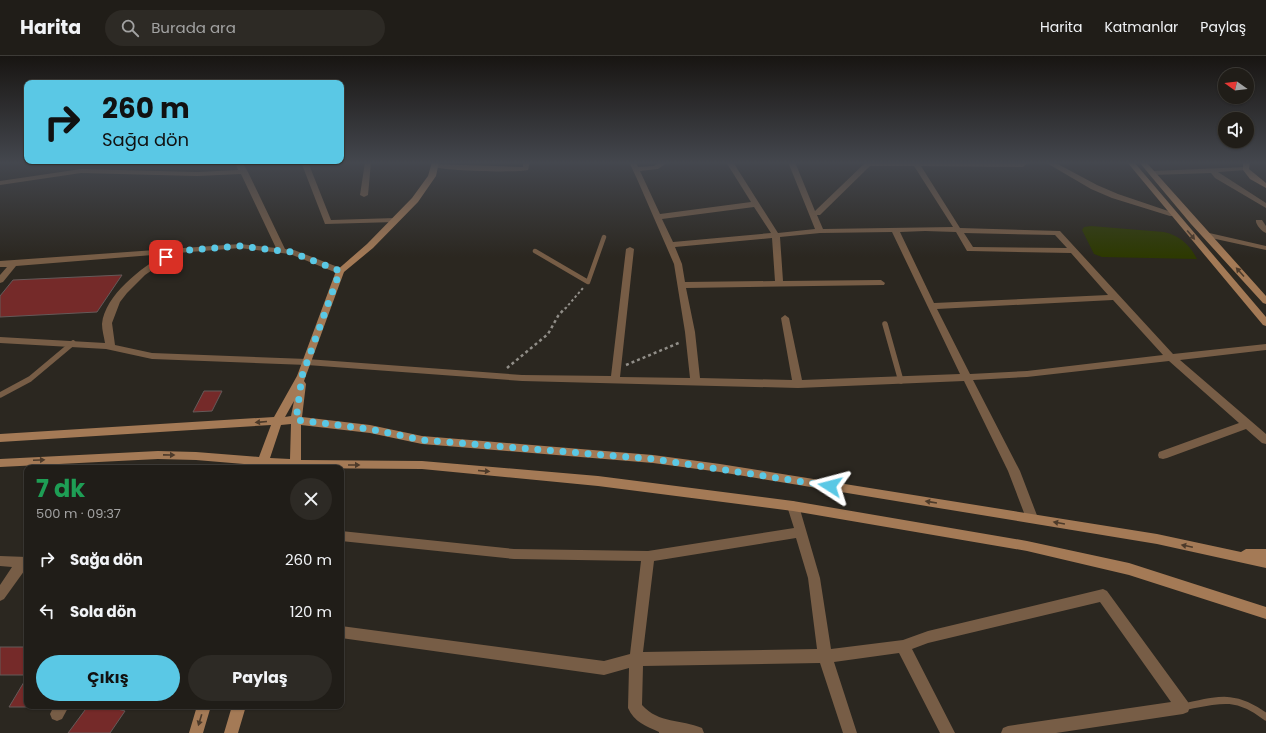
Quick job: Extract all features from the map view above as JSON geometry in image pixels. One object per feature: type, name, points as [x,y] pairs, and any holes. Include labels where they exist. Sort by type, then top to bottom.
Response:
[{"type":"main road","points":[[0,463],[158,455],[204,456],[263,465],[278,420],[302,376],[340,271],[370,246],[420,194]]},
{"type":"main road","points":[[1156,194],[1266,323]]},
{"type":"main road","points":[[1169,194],[1266,301]]},
{"type":"main road","points":[[295,465],[296,420],[302,376]]},
{"type":"main road","points":[[0,438],[296,420],[370,429],[422,440],[653,459],[720,468],[1157,539],[1266,563]]},
{"type":"main road","points":[[344,466],[422,465],[598,481],[793,506],[1019,545],[1077,557],[1129,569],[1266,613]]},
{"type":"main road","points":[[1213,552],[1266,554]]},
{"type":"main road","points":[[196,733],[203,709]]},
{"type":"main road","points":[[233,733],[238,709]]},
{"type":"street","points":[[254,194],[282,251]]},
{"type":"street","points":[[317,194],[328,222],[395,220]]},
{"type":"street","points":[[647,194],[678,264],[691,338],[695,382]]},
{"type":"street","points":[[750,194],[776,235],[779,283]]},
{"type":"street","points":[[804,194],[820,231]]},
{"type":"street","points":[[813,214],[817,213],[837,194]]},
{"type":"street","points":[[935,194],[970,250],[1073,251]]},
{"type":"street","points":[[1109,194],[1173,214]]},
{"type":"street","points":[[1246,194],[1266,206]]},
{"type":"street","points":[[658,217],[756,204]]},
{"type":"street","points":[[1259,222],[1266,231]]},
{"type":"street","points":[[895,230],[966,377],[1014,471],[1032,518]]},
{"type":"street","points":[[670,245],[820,231],[957,230],[1057,233],[1170,357],[1266,440]]},
{"type":"street","points":[[1205,234],[1266,248]]},
{"type":"street","points":[[0,264],[240,246],[291,252],[340,271]]},
{"type":"street","points":[[615,380],[630,249]]},
{"type":"street","points":[[111,347],[107,324],[113,305],[131,284],[156,262],[177,251]]},
{"type":"street","points":[[0,280],[14,264]]},
{"type":"street","points":[[682,285],[881,283]]},
{"type":"street","points":[[931,306],[1115,297]]},
{"type":"street","points":[[785,318],[798,384]]},
{"type":"street","points":[[1,342],[73,343],[111,347],[152,356],[307,362],[497,376],[798,384],[901,381],[1027,374],[1266,347]]},
{"type":"street","points":[[1162,455],[1246,424]]},
{"type":"street","points":[[793,506],[814,578],[825,656],[850,733]]},
{"type":"street","points":[[344,536],[514,554],[648,556],[801,532]]},
{"type":"street","points":[[648,556],[636,660],[635,708],[644,718],[667,731],[697,733]]},
{"type":"street","points":[[0,561],[24,562]]},
{"type":"street","points":[[0,595],[24,563]]},
{"type":"street","points":[[344,632],[604,668],[636,660],[825,656],[903,646],[928,637],[1103,595],[1183,707],[1008,733]]},
{"type":"street","points":[[903,646],[948,733]]},
{"type":"lane","points":[[535,251],[588,282],[604,237]]},
{"type":"lane","points":[[885,324],[901,381]]},
{"type":"lane","points":[[0,395],[17,388],[33,378],[73,343]]},
{"type":"lane","points":[[1183,707],[1235,699],[1250,704],[1266,717]]},
{"type":"path","points":[[497,376],[548,334],[558,316],[588,282]]},
{"type":"path","points":[[617,369],[691,338]]},
{"type":"green space","points":[[1091,226],[1164,232],[1184,241],[1197,259],[1102,257],[1094,254],[1082,230],[1084,227]]},
{"type":"building","points":[[122,275],[97,312],[0,317],[0,296],[13,280]]},
{"type":"building","points":[[204,391],[222,391],[212,411],[193,412]]},
{"type":"building","points":[[0,647],[24,647],[24,675],[0,675]]},
{"type":"building","points":[[24,682],[24,707],[9,707]]},
{"type":"building","points":[[86,709],[117,709],[125,711],[110,733],[68,733]]},
{"type":"route","points":[[166,257],[177,251],[240,246],[291,252],[340,271],[302,376],[296,420],[370,429],[422,440],[653,459],[720,468],[830,486]]}]
